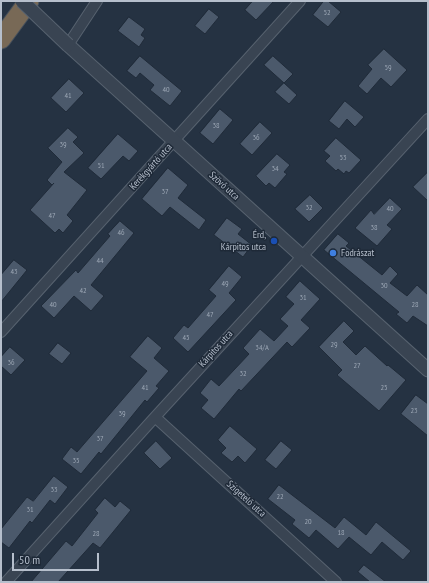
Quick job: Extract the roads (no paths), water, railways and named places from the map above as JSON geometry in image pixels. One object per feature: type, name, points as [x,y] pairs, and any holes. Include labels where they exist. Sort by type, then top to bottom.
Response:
[{"type":"highway","points":[[1,39],[29,1]]},
{"type":"street","name":"Szövő utca","points":[[22,1],[68,45],[428,370]]},
{"type":"street","points":[[68,45],[97,1]]},
{"type":"street","name":"Kerékgyártó utca","points":[[1,332],[300,1]]},
{"type":"street","name":"Kárpitos utca","points":[[9,581],[301,256],[428,119]]},
{"type":"street","name":"Szigetelő utca","points":[[155,417],[336,582]]},
{"type":"place","name":"Érd, Kárpitos utca","points":[[274,241]]},
{"type":"place","name":"Fodrászat","points":[[333,253]]}]
